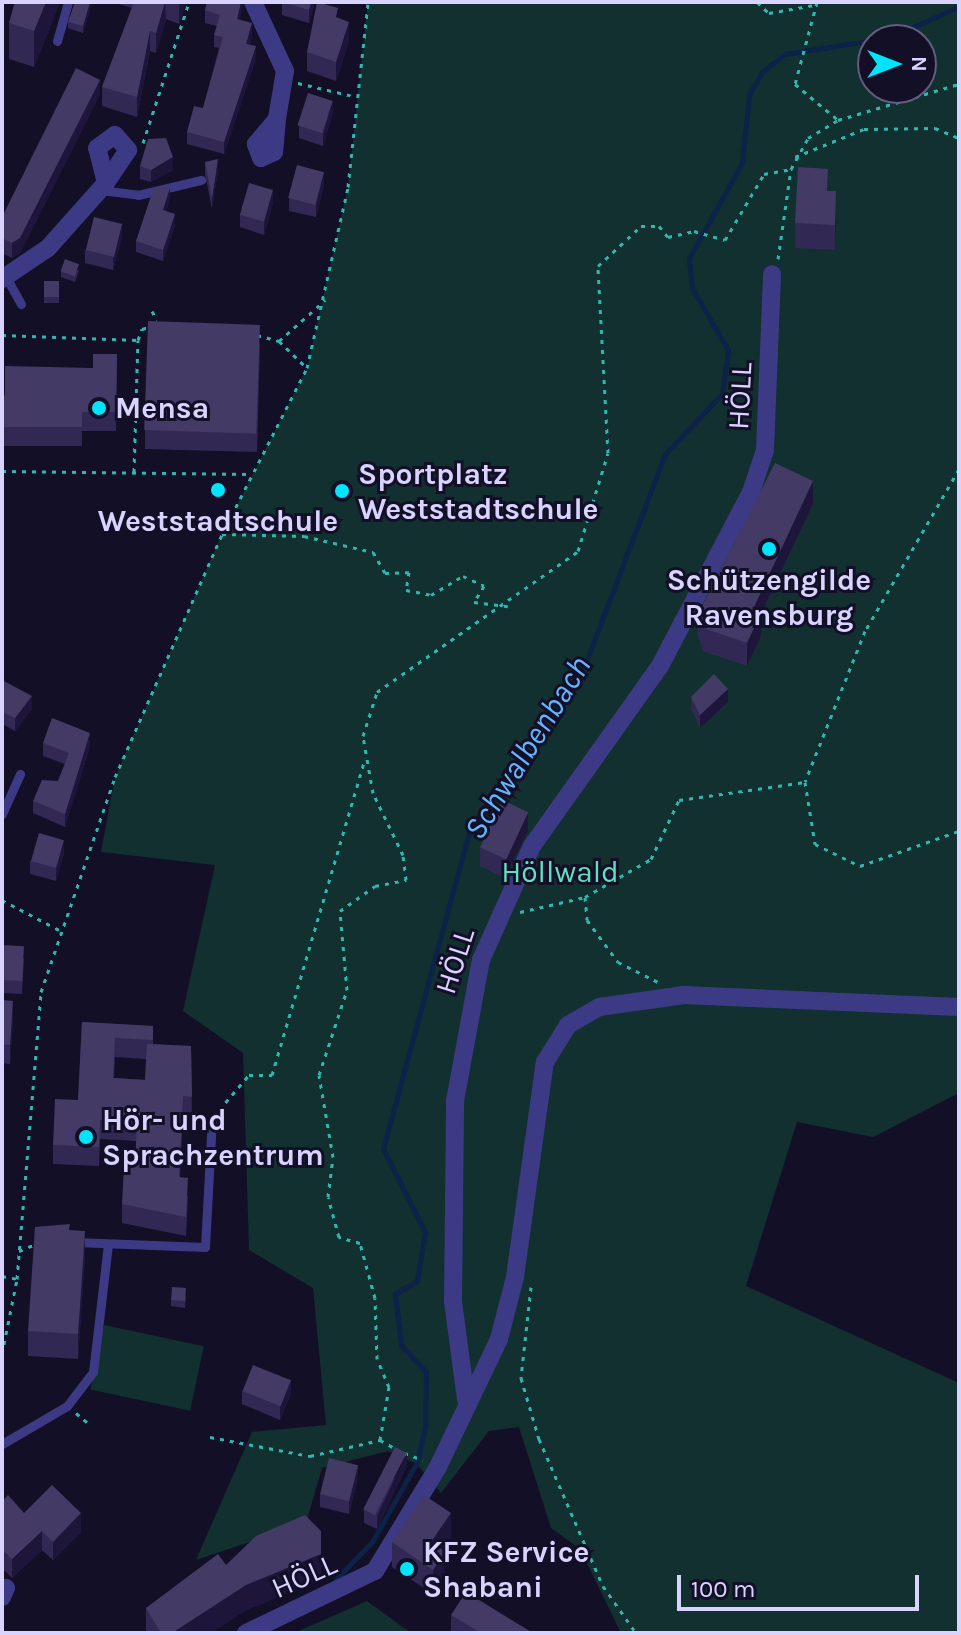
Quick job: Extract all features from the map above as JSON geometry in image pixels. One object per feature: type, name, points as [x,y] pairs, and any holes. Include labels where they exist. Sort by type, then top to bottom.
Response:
[{"type":"street","points":[[253,2],[286,80],[277,119]]},
{"type":"street","points":[[4,278],[48,248],[103,186]]},
{"type":"street","name":"HÖLL","points":[[246,1633],[375,1571],[438,1467],[466,1399],[453,1301],[455,1101],[468,1011],[499,917],[532,846],[660,666],[751,492],[765,450],[772,274]]},
{"type":"street","points":[[466,1399],[499,1339],[515,1277],[536,1112],[554,1041],[599,1007],[684,995],[959,1007]]},
{"type":"lane","points":[[57,41],[68,2]]},
{"type":"lane","points":[[103,186],[138,195],[201,180]]},
{"type":"lane","points":[[4,278],[21,304]]},
{"type":"lane","points":[[2,814],[20,774]]},
{"type":"lane","points":[[44,1240],[205,1247],[212,1118]]},
{"type":"lane","points":[[2,1444],[67,1406],[93,1372],[108,1244]]},
{"type":"path","points":[[361,2],[368,9]]},
{"type":"path","points":[[2,1354],[17,1279],[35,1036],[61,931],[115,777],[222,534],[307,368],[325,300],[348,187],[353,96],[368,2]]},
{"type":"path","points":[[757,2],[769,13],[816,4],[795,84],[838,120]]},
{"type":"path","points":[[286,80],[353,96]]},
{"type":"path","points":[[772,274],[784,243],[791,169],[795,157],[838,120],[959,84]]},
{"type":"path","points":[[795,157],[864,129],[935,128],[959,138]]},
{"type":"path","points":[[380,1440],[389,1387],[377,1359],[375,1298],[360,1243],[339,1237],[328,1197],[333,1157],[319,1075],[347,990],[340,911],[375,886],[406,880],[403,855],[373,793],[363,736],[377,692],[508,606],[578,551],[608,453],[598,266],[641,226],[659,226],[668,237],[704,232],[725,240],[764,174],[791,169]]},
{"type":"path","points":[[279,341],[325,300]]},
{"type":"path","points":[[152,311],[157,320],[170,328]]},
{"type":"path","points":[[134,472],[138,340],[157,320]]},
{"type":"path","points":[[244,334],[279,341],[307,368]]},
{"type":"path","points":[[2,335],[138,340]]},
{"type":"path","points":[[959,469],[865,631],[805,782],[815,844],[860,866],[959,831]]},
{"type":"path","points":[[2,471],[251,474]]},
{"type":"path","points":[[222,534],[304,536],[373,552],[385,573],[409,572],[406,590],[431,595],[463,576],[484,586],[474,602],[508,606]]},
{"type":"path","points":[[212,1118],[249,1075],[272,1075],[366,754]]},
{"type":"path","points":[[499,917],[585,897],[651,859],[679,800],[805,782]]},
{"type":"path","points":[[585,897],[587,920],[618,962],[684,995]]},
{"type":"path","points":[[2,900],[61,931]]},
{"type":"path","points":[[19,1251],[44,1240]]},
{"type":"path","points":[[2,1276],[17,1279]]},
{"type":"path","points":[[532,1282],[521,1378],[539,1439],[603,1586],[636,1633]]},
{"type":"path","points":[[67,1406],[89,1424]]},
{"type":"path","points":[[210,1437],[310,1456],[380,1440],[425,1461]]},
{"type":"green space","name":"Höllwald","points":[[368,2],[959,2],[959,1093],[873,1137],[797,1122],[746,1286],[959,1383],[959,1633],[621,1633],[580,1549],[551,1528],[519,1427],[489,1431],[441,1493],[417,1464],[388,1451],[322,1468],[306,1523],[196,1560],[252,1432],[326,1425],[313,1288],[249,1250],[243,1053],[183,1011],[215,865],[101,852],[115,777],[222,534],[307,368],[348,187]]},
{"type":"green space","points":[[104,1325],[204,1346],[190,1411],[90,1390]]},
{"type":"green space","points":[[367,1601],[411,1633],[294,1633]]},
{"type":"building","points":[[15,2],[46,2],[34,31],[9,23]]},
{"type":"building","points":[[75,2],[90,2],[83,26],[68,22]]},
{"type":"building","points":[[134,2],[165,2],[156,33],[150,31],[137,97],[102,87]]},
{"type":"building","points":[[207,2],[241,2],[237,19],[252,23],[246,44],[256,46],[224,142],[187,132],[194,106],[203,108],[223,37],[214,35],[220,15],[205,10]]},
{"type":"building","points":[[282,2],[311,2],[309,10]]},
{"type":"building","points":[[317,2],[338,8],[336,17],[349,22],[336,62],[307,52]]},
{"type":"building","points":[[76,68],[100,80],[20,238],[12,243],[2,238],[2,217]]},
{"type":"building","points":[[308,93],[333,101],[322,133],[297,125]]},
{"type":"building","points":[[166,138],[173,157],[151,170],[140,166],[148,139]]},
{"type":"building","points":[[218,159],[212,198],[205,162]]},
{"type":"building","points":[[297,165],[324,172],[315,205],[288,198]]},
{"type":"building","points":[[798,167],[828,169],[827,191],[836,191],[835,225],[795,223]]},
{"type":"building","points":[[249,183],[273,190],[264,222],[240,215]]},
{"type":"building","points":[[154,187],[170,188],[163,210],[175,214],[163,250],[136,241]]},
{"type":"building","points":[[94,217],[122,224],[114,257],[86,250]]},
{"type":"building","points":[[65,259],[79,264],[75,276],[61,271]]},
{"type":"building","points":[[44,281],[59,281],[59,297],[44,297]]},
{"type":"building","points":[[148,321],[260,325],[256,434],[144,430]]},
{"type":"building","points":[[93,354],[117,354],[116,412],[82,412],[82,427],[2,427],[5,366],[93,368]]},
{"type":"building","points":[[775,463],[813,481],[753,609],[761,613],[747,643],[703,628],[698,614]]},
{"type":"building","points":[[714,674],[728,689],[700,715],[691,697]]},
{"type":"building","points":[[2,680],[32,696],[15,718],[2,712]]},
{"type":"building","points":[[52,718],[90,733],[65,814],[33,801],[42,780],[58,781],[69,753],[43,743]]},
{"type":"building","points":[[502,800],[528,812],[506,859],[480,847]]},
{"type":"building","points":[[39,833],[64,840],[56,868],[31,861]]},
{"type":"building","points":[[2,945],[24,946],[22,981],[2,980]]},
{"type":"building","points":[[2,1000],[13,1001],[10,1045],[2,1044]]},
{"type":"building","points":[[82,1022],[153,1026],[153,1040],[115,1038],[113,1078],[145,1080],[147,1044],[191,1046],[192,1097],[183,1096],[179,1177],[188,1178],[186,1217],[122,1204],[124,1165],[135,1166],[137,1122],[100,1120],[99,1147],[53,1145],[55,1099],[78,1100]]},
{"type":"building","points":[[70,1224],[69,1230],[85,1231],[78,1334],[28,1331],[35,1227]]},
{"type":"building","points":[[172,1287],[186,1288],[185,1301],[171,1300]]},
{"type":"building","points":[[253,1365],[291,1380],[281,1406],[243,1391]]},
{"type":"building","points":[[395,1447],[407,1453],[375,1515],[363,1509]]},
{"type":"building","points":[[329,1458],[358,1465],[349,1501],[320,1494]]},
{"type":"building","points":[[52,1485],[81,1513],[53,1542],[42,1531],[12,1559],[2,1549],[2,1501],[8,1495],[24,1513]]},
{"type":"building","points":[[424,1495],[451,1513],[431,1542],[445,1552],[433,1570],[392,1542]]},
{"type":"building","points":[[305,1515],[321,1531],[321,1554],[246,1585],[172,1633],[161,1633],[146,1608],[218,1554],[226,1565],[256,1536]]},
{"type":"building","points":[[466,1592],[533,1633],[481,1633],[451,1615]]},
{"type":"waterway","name":"Schwalbenbach","points":[[336,1579],[372,1542],[417,1462],[425,1426],[426,1372],[401,1345],[395,1294],[417,1281],[425,1232],[383,1149],[471,826],[586,662],[665,454],[722,394],[728,350],[692,288],[689,258],[742,163],[749,95],[762,72],[785,54],[892,37],[959,6]]},
{"type":"place","name":"Mensa","points":[[99,408]]},
{"type":"place","name":"Weststadtschule","points":[[218,490]]},
{"type":"place","name":"Sportplatz Weststadtschule","points":[[342,491]]},
{"type":"place","name":"Schützengilde Ravensburg","points":[[769,549]]},
{"type":"place","name":"Hör- und Sprachzentrum","points":[[86,1137]]},
{"type":"place","name":"KFZ Service Shabani","points":[[407,1569]]}]
